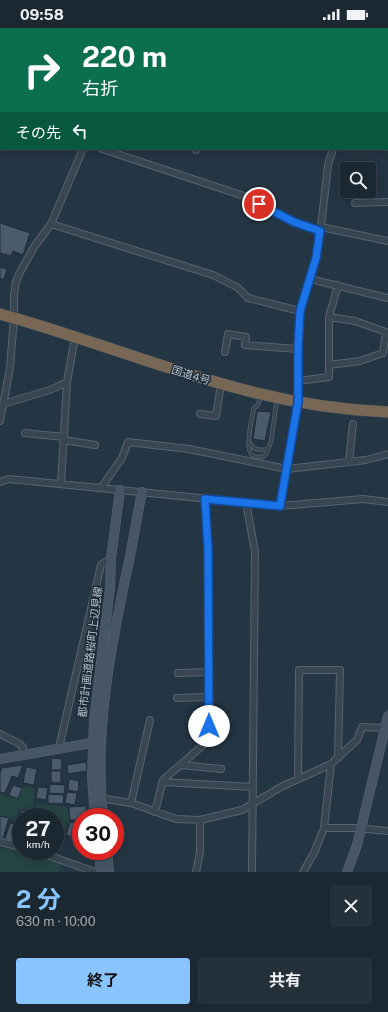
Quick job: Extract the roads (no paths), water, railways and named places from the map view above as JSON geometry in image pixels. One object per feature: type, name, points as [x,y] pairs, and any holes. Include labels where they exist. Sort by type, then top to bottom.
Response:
[{"type":"highway","name":"国道4号","points":[[0,314],[221,384],[298,402],[337,408],[388,412]]},
{"type":"street","points":[[0,421],[10,368],[14,318],[14,296],[18,276],[34,247],[51,224],[83,150]]},
{"type":"street","points":[[105,150],[247,198],[294,222],[321,229],[388,241]]},
{"type":"street","points":[[280,506],[298,402],[300,311],[316,258],[321,229],[327,171],[333,150]]},
{"type":"street","points":[[355,203],[388,202]]},
{"type":"street","points":[[51,224],[213,275],[237,287],[248,298],[300,311]]},
{"type":"street","points":[[310,279],[388,298]]},
{"type":"street","points":[[298,381],[329,377],[329,318],[338,285]]},
{"type":"street","points":[[329,318],[355,321],[387,331],[383,353],[360,361],[329,365]]},
{"type":"street","points":[[225,352],[228,334],[246,337],[245,345],[298,349]]},
{"type":"street","points":[[61,484],[67,382],[75,337]]},
{"type":"street","points":[[2,407],[50,390],[67,382]]},
{"type":"street","points":[[200,414],[216,416],[221,384]]},
{"type":"street","points":[[350,462],[353,424]]},
{"type":"street","points":[[25,433],[64,438],[95,445]]},
{"type":"street","points":[[101,488],[122,458],[128,442],[189,449],[287,469],[366,460],[388,454]]},
{"type":"street","points":[[0,482],[9,478],[280,506],[363,499],[388,500]]},
{"type":"street","name":"都市計画道路桜町上辺見線","points":[[96,808],[97,742],[95,703],[110,588],[111,558],[120,490]]},
{"type":"street","name":"都市計画道路桜町上辺見線","points":[[97,742],[116,618],[142,492]]},
{"type":"street","points":[[155,812],[163,780],[209,740],[208,549],[205,499]]},
{"type":"street","points":[[246,502],[254,552],[252,872]]},
{"type":"street","points":[[58,748],[101,565],[111,558]]},
{"type":"street","points":[[298,774],[299,670],[340,670],[338,758]]},
{"type":"street","points":[[178,673],[209,672]]},
{"type":"street","points":[[177,698],[209,697]]},
{"type":"street","points":[[131,803],[150,720]]},
{"type":"street","points":[[97,798],[131,803],[176,819],[200,820],[242,810],[281,787],[331,764],[357,740],[362,727],[387,723],[354,856],[347,872]]},
{"type":"street","points":[[0,734],[20,744],[23,755]]},
{"type":"street","points":[[0,759],[97,742]]},
{"type":"street","points":[[181,764],[221,769]]},
{"type":"street","points":[[303,872],[314,854],[324,828],[331,764]]},
{"type":"street","points":[[163,782],[253,787]]},
{"type":"street","name":"都市計画道路桜町上辺見線","points":[[97,798],[100,808]]},
{"type":"street","points":[[196,872],[200,852],[200,820]]},
{"type":"street","points":[[324,828],[388,831]]},
{"type":"street","points":[[0,842],[12,845]]},
{"type":"street","points":[[61,860],[95,872]]},
{"type":"street","points":[[100,860],[101,872]]},
{"type":"street","points":[[108,860],[109,872]]},
{"type":"lane","points":[[261,394],[258,405],[254,408],[249,441],[249,451],[256,457],[263,457],[271,442],[277,398]]},
{"type":"lane","points":[[249,441],[251,446],[255,449],[268,449]]}]
